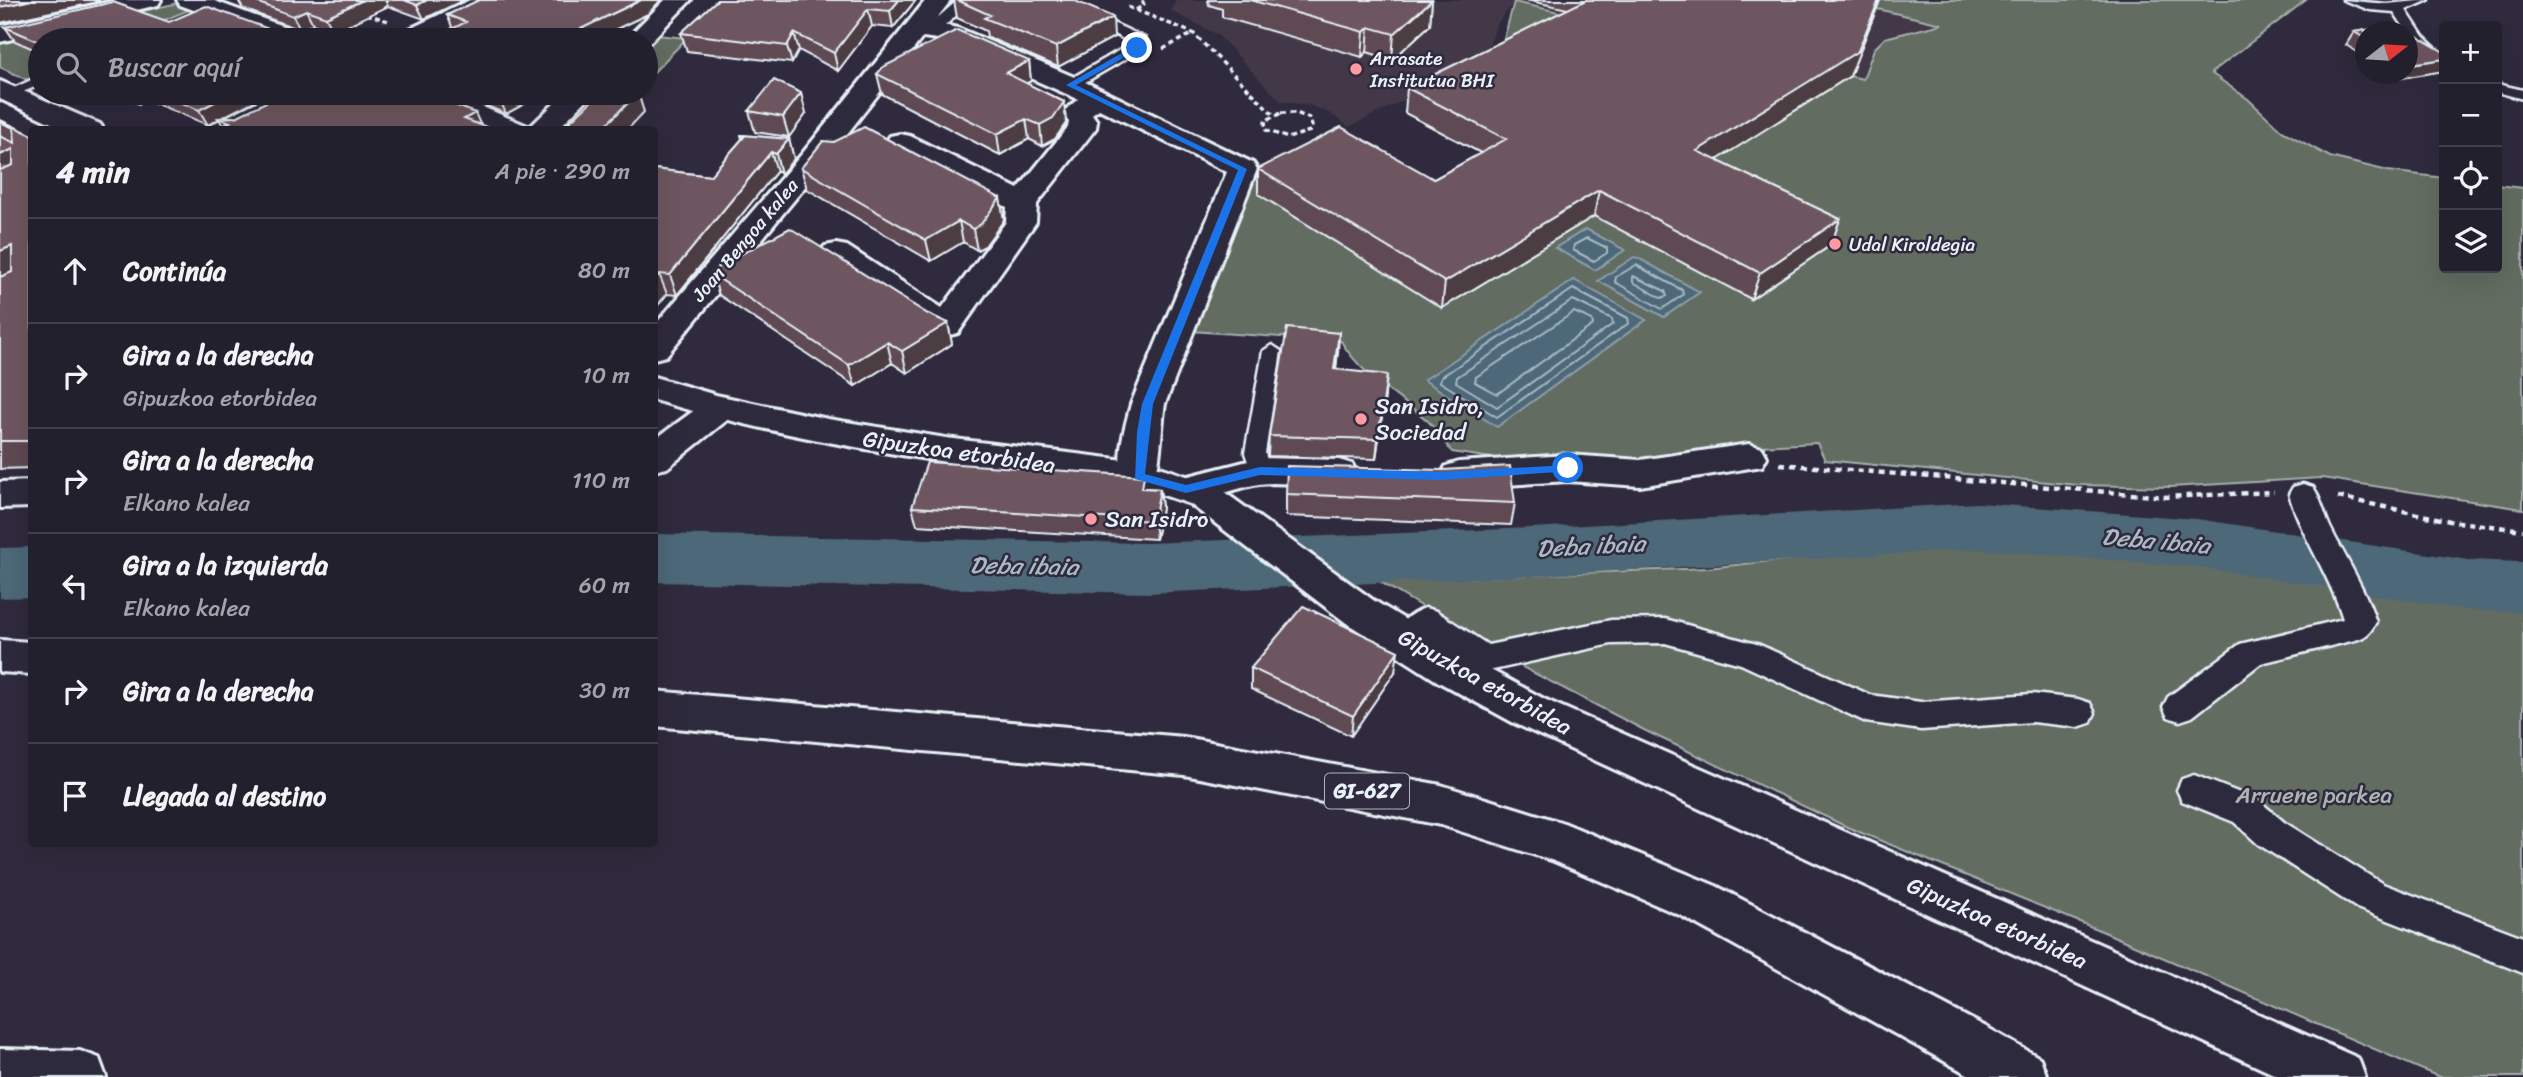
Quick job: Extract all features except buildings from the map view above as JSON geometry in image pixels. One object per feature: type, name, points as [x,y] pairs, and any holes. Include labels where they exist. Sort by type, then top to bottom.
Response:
[{"type":"main road","points":[[32,0],[71,17]]},
{"type":"main road","points":[[0,34],[149,0]]},
{"type":"main road","points":[[189,0],[265,28]]},
{"type":"main road","points":[[431,28],[490,0]]},
{"type":"main road","points":[[650,28],[679,0]]},
{"type":"main road","name":"Joan Bengoa kalea","points":[[658,343],[925,30],[939,0]]},
{"type":"main road","points":[[925,30],[949,33],[1083,92],[1243,169],[1148,404],[1142,432],[1139,476]]},
{"type":"main road","points":[[836,253],[946,326],[1021,222],[1022,203],[1082,128],[1083,121],[1076,113],[1083,92]]},
{"type":"main road","points":[[3,93],[28,104]]},
{"type":"main road","points":[[31,105],[81,126]]},
{"type":"main road","points":[[230,126],[271,105]]},
{"type":"main road","points":[[457,105],[508,126]]},
{"type":"main road","points":[[545,126],[567,105]]},
{"type":"main road","points":[[900,142],[1022,203]]},
{"type":"main road","name":"Gipuzkoa etorbidea","points":[[658,389],[719,409],[853,438],[1139,476],[1203,495],[1247,525],[1359,611],[1452,669],[1529,711],[2339,1077]]},
{"type":"main road","points":[[658,456],[719,409]]},
{"type":"main road","points":[[1426,476],[1568,468],[1640,473],[1749,457]]},
{"type":"main road","points":[[1186,489],[1260,471],[1370,474]]},
{"type":"main road","points":[[0,495],[28,494]]},
{"type":"main road","points":[[0,656],[28,658]]},
{"type":"main road","name":"GI-627","points":[[658,708],[1184,756],[1441,805],[1564,844],[1699,901],[1970,1046],[2021,1077]]},
{"type":"main road","points":[[0,1075],[80,1077]]},
{"type":"street","points":[[2180,707],[2251,653],[2355,628],[2360,622],[2354,599],[2306,506]]},
{"type":"street","points":[[1405,639],[1424,620],[1484,659],[1611,632],[1665,631],[1749,654],[1866,708],[1921,716],[2032,708],[2078,713]]},
{"type":"street","points":[[2194,790],[2246,811],[2281,840],[2370,896],[2523,955]]},
{"type":"lane","points":[[925,30],[966,0]]},
{"type":"lane","points":[[1053,0],[1140,41],[1137,48],[1083,92]]},
{"type":"lane","points":[[2350,0],[2400,10],[2422,0]]},
{"type":"lane","points":[[2400,10],[2411,34],[2439,59]]},
{"type":"lane","points":[[3,93],[28,84]]},
{"type":"lane","points":[[2502,89],[2523,95]]},
{"type":"lane","points":[[1260,471],[1255,453],[1272,351]]},
{"type":"path","points":[[1136,10],[1144,5],[1142,0]]},
{"type":"path","points":[[1123,5],[1193,33],[1274,115]]},
{"type":"path","points":[[1296,113],[1309,118],[1312,127],[1299,137],[1276,136],[1266,130],[1264,125],[1265,121],[1274,115],[1296,113]]},
{"type":"path","points":[[1749,457],[1769,464],[2166,497],[2283,492],[2306,506],[2338,497],[2450,521],[2523,530]]},
{"type":"shaded area","name":"Arrasate Institutua BHI","points":[[1176,0],[1855,0],[1943,24],[1874,49],[1864,79],[1514,2],[1497,24],[1488,49],[1446,80],[1349,127],[1331,114],[1312,106],[1280,101],[1218,35],[1171,11]]},
{"type":"green space","name":"Udal Kiroldegia","points":[[1838,0],[2306,0],[2211,73],[2248,99],[2282,131],[2330,157],[2388,171],[2439,177],[2439,273],[2502,273],[2502,186],[2523,188],[2523,509],[2322,478],[2171,487],[2078,485],[1825,460],[1817,443],[1723,448],[1640,464],[1562,452],[1511,461],[1452,452],[1428,421],[1370,375],[1341,341],[1191,331],[1248,183],[1330,148],[1457,220],[1502,164],[1405,113],[1502,46],[1514,2],[1863,79],[1874,49],[1885,38],[1942,24]]},
{"type":"green space","points":[[178,3],[191,9],[155,24],[126,28],[67,28]]},
{"type":"green space","points":[[658,35],[687,38],[658,68]]},
{"type":"green space","points":[[28,37],[28,79],[0,67],[0,43]]},
{"type":"green space","name":"Arruene parkea","points":[[1986,538],[2163,558],[2324,586],[2523,609],[2523,1077],[2439,1077],[2104,932],[1847,827],[1646,731],[1524,668],[1379,581],[1708,568]]},
{"type":"water","points":[[1586,229],[1625,250],[1595,270],[1555,248]]},
{"type":"water","points":[[1634,257],[1700,292],[1664,317],[1598,281]]},
{"type":"water","points":[[1574,280],[1646,320],[1497,427],[1424,380]]},
{"type":"waterway","name":"Deba ibaia","points":[[658,558],[1148,568],[1531,552],[1978,526],[2197,543],[2469,585],[2523,587]]},
{"type":"waterway","name":"Deba ibaia","points":[[0,573],[28,572]]},
{"type":"place","name":"Arrasate Institutua BHI","points":[[1356,69]]},
{"type":"place","name":"Udal Kiroldegia","points":[[1835,244]]},
{"type":"place","name":"San Isidro, Sociedad","points":[[1361,419]]},
{"type":"place","name":"San Isidro","points":[[1091,519]]},
{"type":"route","points":[[1137,48],[1070,85],[1243,169],[1148,404],[1142,432],[1139,476],[1186,489],[1260,471],[1440,476],[1568,468]]}]
